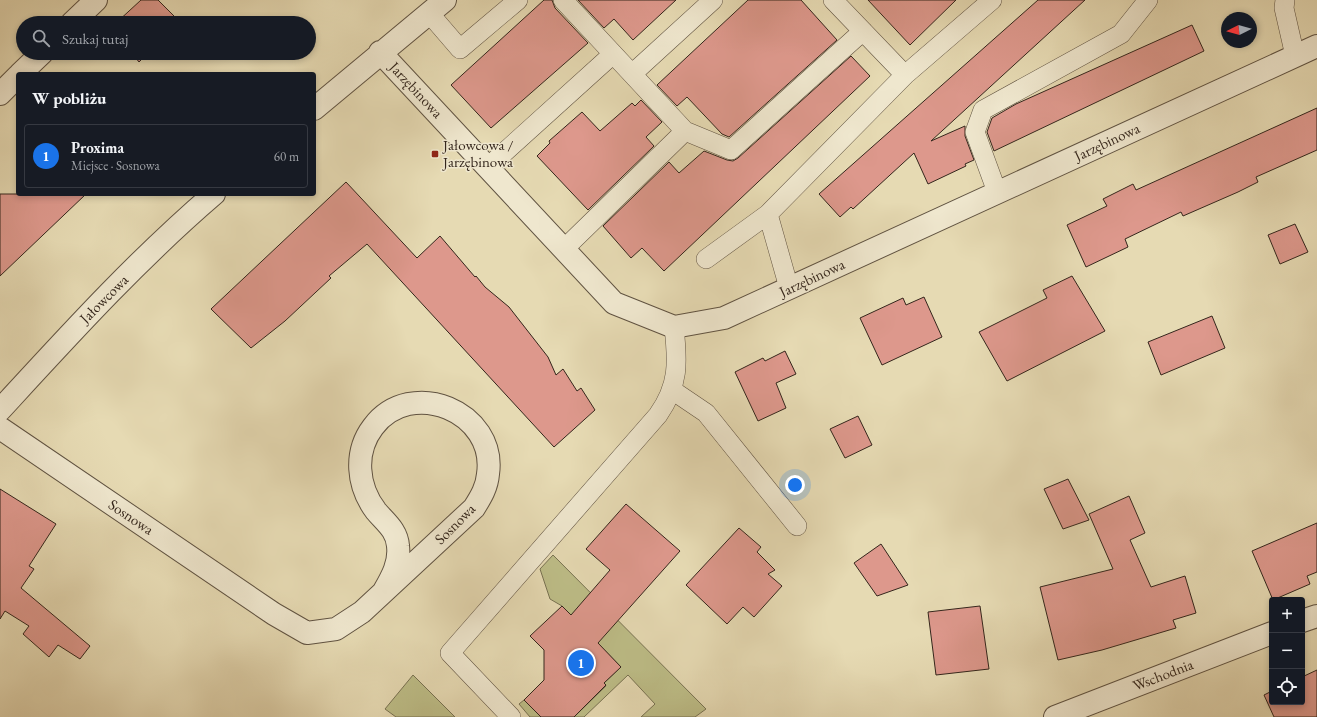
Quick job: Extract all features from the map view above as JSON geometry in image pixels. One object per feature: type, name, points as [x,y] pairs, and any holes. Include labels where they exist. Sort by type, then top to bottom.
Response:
[{"type":"street","points":[[79,16],[96,0]]},
{"type":"street","points":[[316,107],[380,52],[437,7]]},
{"type":"street","name":"Jarzębinowa","points":[[380,52],[614,303],[674,327],[724,318],[1317,46]]},
{"type":"street","points":[[22,72],[35,60]]},
{"type":"street","points":[[0,94],[16,78]]},
{"type":"street","name":"Jałowcowa","points":[[0,410],[81,322],[183,220],[212,196]]},
{"type":"street","name":"Sosnowa","points":[[0,428],[274,614],[307,633],[336,629],[362,612],[384,592],[474,508],[484,492],[488,474],[488,455],[482,438],[472,423],[457,411],[440,404],[422,402],[404,405],[387,413],[374,426],[364,442],[360,459],[360,478],[364,490],[376,511],[391,526],[398,545],[396,569],[384,592]]},
{"type":"street","points":[[1305,620],[1317,616]]},
{"type":"street","name":"Wschodnia","points":[[1055,717],[1269,634]]},
{"type":"lane","points":[[437,7],[460,49],[518,0]]},
{"type":"lane","points":[[563,0],[685,131],[731,150],[863,31]]},
{"type":"lane","points":[[632,74],[713,0]]},
{"type":"lane","points":[[833,0],[905,75]]},
{"type":"lane","points":[[706,258],[768,214],[905,75],[992,0]]},
{"type":"lane","points":[[997,192],[975,132],[983,110],[1121,34],[1148,0]]},
{"type":"lane","points":[[1286,0],[1284,8],[1295,56]]},
{"type":"lane","points":[[488,167],[613,54]]},
{"type":"lane","points":[[564,249],[685,131]]},
{"type":"lane","points":[[768,214],[789,288]]},
{"type":"lane","points":[[511,717],[450,653],[658,415],[669,400],[678,360],[674,327]]},
{"type":"lane","points":[[672,390],[706,413],[797,526]]},
{"type":"green space","points":[[553,555],[706,709],[695,717],[641,717],[655,704],[628,675],[584,717],[574,717],[606,686],[604,683],[621,667],[562,606],[550,599],[540,569]]},
{"type":"green space","points":[[413,675],[455,717],[396,717],[385,709]]},
{"type":"green space","points":[[524,700],[541,717],[530,717],[519,704]]},
{"type":"building","points":[[141,0],[158,0],[174,16],[124,16]]},
{"type":"building","points":[[544,0],[552,0],[555,8],[588,43],[491,128],[451,85]]},
{"type":"building","points":[[578,0],[676,0],[633,40],[614,19],[604,28]]},
{"type":"building","points":[[748,0],[801,0],[837,40],[729,137],[722,134],[687,97],[677,106],[657,85]]},
{"type":"building","points":[[868,0],[956,0],[910,45]]},
{"type":"building","points":[[1038,0],[1085,0],[931,141],[965,126],[965,136],[974,160],[965,164],[966,166],[928,184],[914,153],[853,209],[851,207],[840,217],[819,194]]},
{"type":"building","points":[[1192,25],[1204,51],[994,151],[987,132],[992,118],[1016,104]]},
{"type":"building","points":[[851,56],[870,76],[664,271],[642,248],[631,258],[603,226],[669,162],[679,173],[704,151],[727,160],[733,161],[738,158]]},
{"type":"building","points":[[641,100],[662,122],[646,137],[654,146],[588,210],[537,156],[550,143],[549,141],[582,112],[600,131],[632,103],[635,106]]},
{"type":"building","points":[[1317,108],[1317,150],[1256,177],[1258,182],[1238,192],[1183,216],[1181,212],[1125,239],[1128,247],[1086,267],[1067,225],[1107,206],[1103,199],[1133,184],[1136,190]]},
{"type":"building","points":[[346,182],[417,258],[440,236],[475,277],[476,276],[485,287],[509,307],[548,357],[556,375],[563,369],[577,391],[581,388],[595,410],[554,447],[367,244],[329,276],[331,278],[285,321],[251,348],[211,309]]},
{"type":"building","points":[[0,194],[16,194],[16,196],[84,196],[0,276]]},
{"type":"building","points":[[1295,224],[1308,252],[1280,264],[1268,235]]},
{"type":"building","points":[[1072,276],[1105,331],[1007,381],[979,332],[1047,298],[1043,290]]},
{"type":"building","points":[[924,297],[942,337],[882,365],[860,318],[903,298],[906,305]]},
{"type":"building","points":[[1212,316],[1225,348],[1161,375],[1148,342]]},
{"type":"building","points":[[785,351],[796,374],[776,383],[786,408],[758,421],[735,372],[763,358],[765,361]]},
{"type":"building","points":[[858,416],[872,445],[845,458],[830,429]]},
{"type":"building","points":[[1068,479],[1089,520],[1063,529],[1044,489]]},
{"type":"building","points":[[0,489],[56,524],[29,566],[34,569],[21,588],[90,646],[80,659],[58,645],[49,657],[23,634],[29,626],[5,611],[0,619]]},
{"type":"building","points":[[1129,496],[1145,533],[1130,540],[1151,587],[1185,576],[1196,613],[1173,620],[1176,628],[1102,650],[1058,660],[1040,587],[1113,569],[1089,514]]},
{"type":"building","points":[[626,504],[680,551],[598,643],[621,667],[604,683],[606,685],[574,717],[541,717],[524,700],[544,680],[544,650],[530,636],[562,606],[571,615],[610,570],[586,549]]},
{"type":"building","points":[[1317,523],[1317,572],[1307,576],[1310,584],[1280,597],[1272,597],[1252,551]]},
{"type":"building","points":[[739,528],[761,547],[757,552],[775,570],[768,574],[782,586],[754,617],[743,607],[727,624],[686,585]]},
{"type":"building","points":[[881,544],[908,585],[877,596],[854,563]]},
{"type":"building","points":[[980,606],[989,669],[936,675],[928,612]]},
{"type":"building","points":[[1317,670],[1317,717],[1274,717],[1264,695],[1269,692],[1269,705],[1305,705],[1305,676]]},
{"type":"place","name":"Jałowcowa / Jarzębinowa","points":[[435,154]]},
{"type":"place","name":"Proxima","points":[[581,663]]}]
